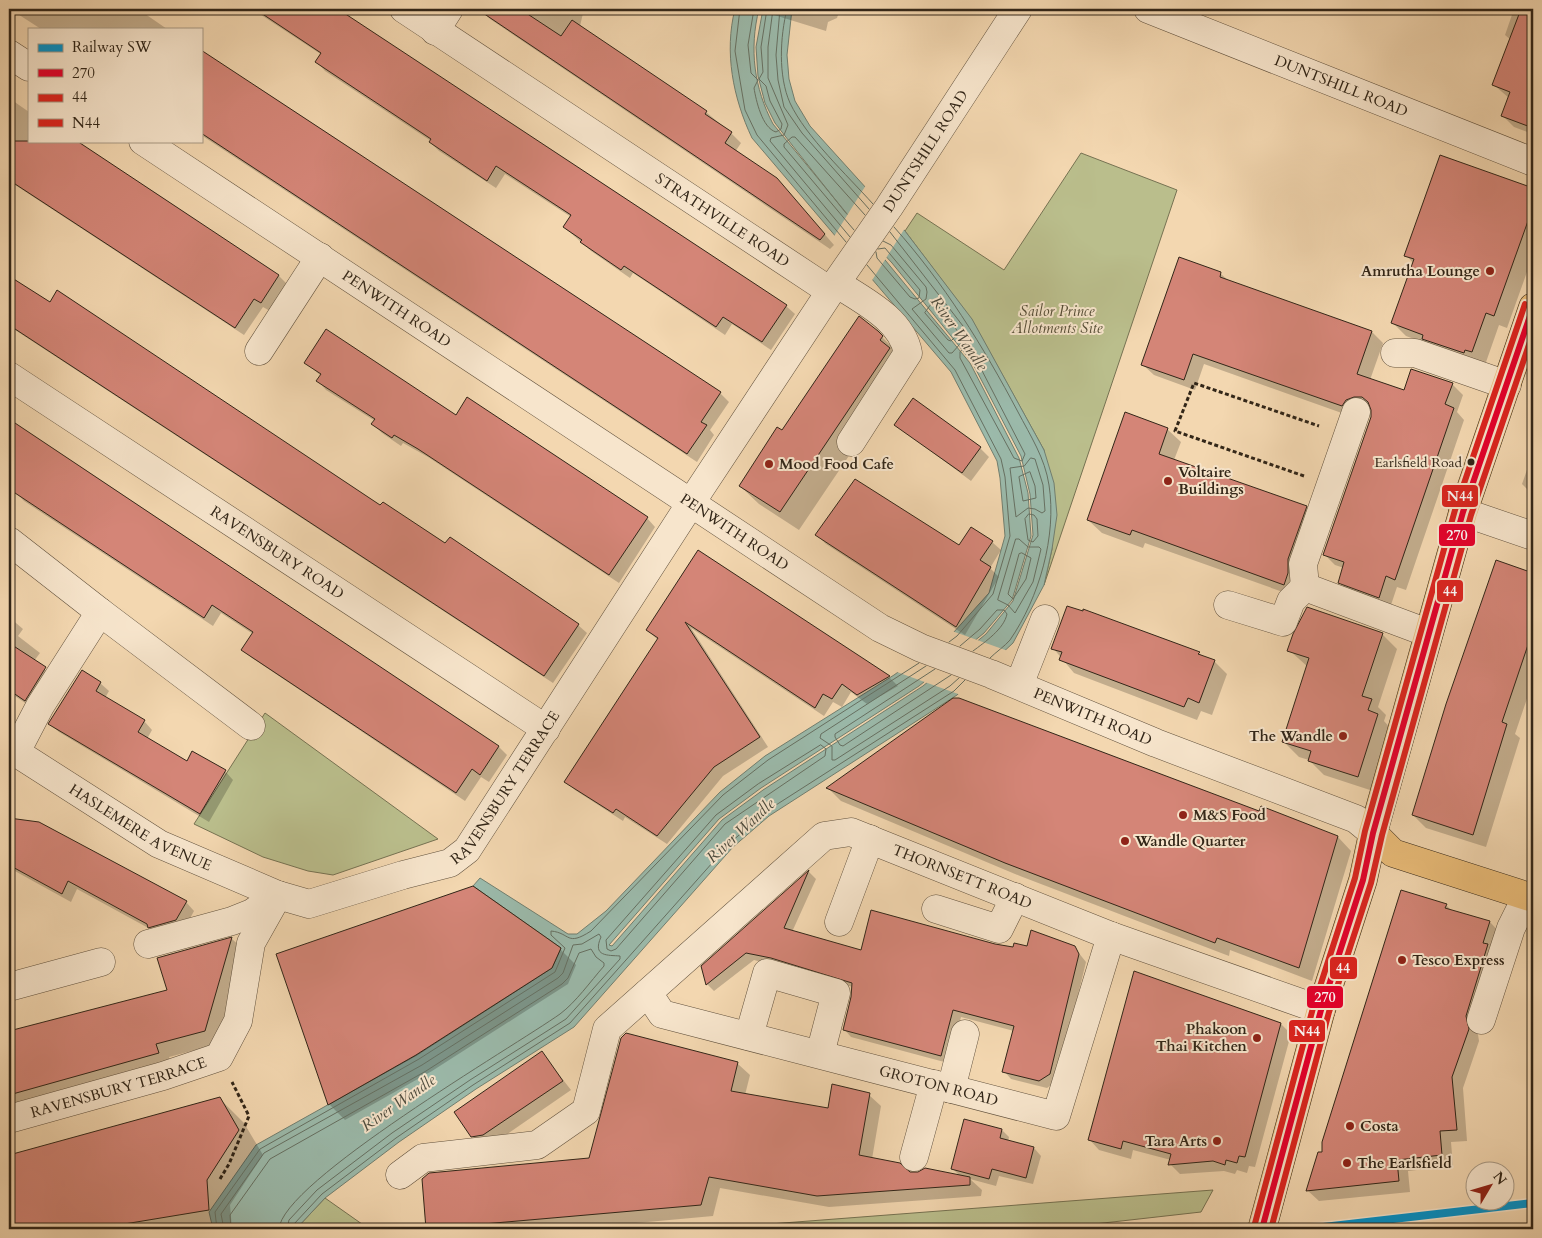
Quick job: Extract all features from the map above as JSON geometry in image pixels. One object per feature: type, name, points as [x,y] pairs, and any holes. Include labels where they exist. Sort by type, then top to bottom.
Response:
[{"type":"main road","points":[[1262,1229],[1322,1010],[1363,880],[1373,833],[1463,512],[1533,307]]},
{"type":"main road","points":[[1373,833],[1393,853],[1530,897]]},
{"type":"street","name":"STRATHVILLE ROAD","points":[[404,9],[442,20],[837,281],[895,325],[906,342],[908,353],[851,442]]},
{"type":"street","name":"DUNTSHILL ROAD","points":[[837,281],[889,207],[1018,9]]},
{"type":"street","name":"DUNTSHILL ROAD","points":[[1148,9],[1533,162]]},
{"type":"street","points":[[9,54],[28,66]]},
{"type":"street","name":"PENWITH ROAD","points":[[145,142],[880,628],[922,648],[991,674],[1156,743],[1356,819],[1373,833]]},
{"type":"street","points":[[259,351],[320,257]]},
{"type":"street","points":[[690,504],[837,281]]},
{"type":"street","points":[[1395,353],[1415,353],[1507,384]]},
{"type":"street","name":"RAVENSBURY ROAD","points":[[9,376],[546,729]]},
{"type":"street","points":[[1228,605],[1283,622],[1291,602],[1305,588],[1304,564],[1352,424]]},
{"type":"street","name":"RAVENSBURY TERRACE","points":[[9,1119],[154,1079],[219,1057],[238,1021],[252,943],[278,894],[309,904],[403,874],[450,863],[467,850],[690,504]]},
{"type":"street","points":[[1463,512],[1533,536]]},
{"type":"street","points":[[9,541],[251,726]]},
{"type":"street","points":[[1305,588],[1428,633]]},
{"type":"street","points":[[12,750],[100,612]]},
{"type":"street","points":[[1018,685],[1045,619]]},
{"type":"street","name":"HASLEMERE AVENUE","points":[[12,750],[159,844],[278,894]]},
{"type":"street","name":"THORNSETT ROAD","points":[[400,1175],[423,1158],[536,1145],[586,1111],[606,1029],[647,1005],[824,836],[852,832],[1111,936],[1322,1010]]},
{"type":"street","points":[[839,922],[870,839]]},
{"type":"street","points":[[148,944],[232,921],[252,913],[278,894]]},
{"type":"street","points":[[936,909],[999,929],[1015,897]]},
{"type":"street","points":[[1481,1020],[1511,928],[1530,897]]},
{"type":"street","name":"GROTON ROAD","points":[[647,1005],[749,1036],[1056,1116],[1111,936]]},
{"type":"street","points":[[9,988],[101,962]]},
{"type":"street","points":[[749,1036],[767,974],[836,992],[820,1054]]},
{"type":"street","points":[[914,1157],[965,1034]]},
{"type":"path","points":[[1331,486],[1176,431],[1194,382],[1352,424]]},
{"type":"path","points":[[219,1057],[249,1116],[229,1164],[220,1179]]},
{"type":"green space","name":"Sailor Prince Allotments Site","points":[[1081,153],[1177,190],[1044,585],[1052,549],[1044,450],[972,320],[905,231],[917,213],[1004,270]]},
{"type":"green space","points":[[265,713],[438,839],[333,875],[308,871],[263,857],[194,824]]},
{"type":"green space","points":[[1213,1190],[1201,1212],[1050,1229],[705,1229]]},
{"type":"green space","points":[[325,1198],[369,1229],[296,1229]]},
{"type":"water","name":"River Wandle","points":[[735,9],[759,9],[754,39],[754,53],[761,96],[773,124],[833,196],[775,123],[765,103],[758,76],[756,47],[763,9],[792,9],[787,55],[789,79],[795,101],[810,126],[905,231],[972,319],[1044,450],[1054,483],[1057,515],[1044,585],[1013,643],[957,695],[769,816],[733,847],[574,1027],[476,1089],[399,1142],[325,1198],[296,1229],[213,1229],[209,1212],[256,1145],[417,1055],[552,968],[561,948],[473,886],[480,878],[568,934],[577,934],[606,911],[720,792],[765,756],[894,675],[953,633],[989,593],[1005,536],[997,461],[951,372],[752,138],[745,123],[732,75],[730,42]],"holes":[[[850,218],[892,263],[972,362],[1021,456],[1030,494],[1033,535],[1013,601],[986,634],[923,686],[763,790],[722,820],[612,946],[609,945],[719,819],[761,788],[919,686],[984,633],[1012,600],[1031,536],[1028,493],[1019,458],[970,363]]]},
{"type":"pier","points":[[866,185],[905,228],[871,282],[833,238]]},
{"type":"pier","points":[[952,631],[1008,651],[961,695],[894,671]]},
{"type":"building","points":[[255,9],[338,9],[787,305],[762,342],[723,317],[716,327],[624,266],[621,270],[580,242],[582,240],[563,227],[571,215],[496,166],[487,181],[429,142],[431,139],[315,62],[321,53]]},
{"type":"building","points":[[477,9],[520,9],[561,36],[572,20],[707,111],[705,114],[732,132],[725,143],[777,178],[825,234],[820,240]]},
{"type":"building","points":[[1521,9],[1533,9],[1533,128],[1501,116],[1510,92],[1492,85]]},
{"type":"building","points":[[202,51],[721,392],[701,422],[707,425],[687,454],[202,134]]},
{"type":"building","points":[[9,141],[79,142],[279,275],[261,303],[254,299],[235,328],[9,180]]},
{"type":"building","points":[[1440,155],[1533,188],[1533,207],[1494,316],[1486,313],[1472,352],[1465,350],[1464,353],[1422,339],[1423,335],[1391,323],[1414,259],[1404,256]]},
{"type":"building","points":[[1179,257],[1221,272],[1220,277],[1372,331],[1357,374],[1404,390],[1411,369],[1453,383],[1445,404],[1454,408],[1395,580],[1386,576],[1379,598],[1338,583],[1344,562],[1323,555],[1371,417],[1368,402],[1362,397],[1354,397],[1346,400],[1342,406],[1193,354],[1184,380],[1141,365]]},
{"type":"building","points":[[9,276],[50,302],[57,290],[380,505],[383,502],[445,543],[450,537],[579,624],[544,676],[9,325]]},
{"type":"building","points":[[859,316],[883,336],[880,340],[890,348],[780,512],[739,486],[777,427],[782,430]]},
{"type":"building","points":[[326,329],[456,415],[467,397],[648,517],[609,575],[418,449],[394,435],[392,438],[371,424],[375,419],[316,381],[321,374],[304,363]]},
{"type":"building","points":[[913,398],[981,447],[962,473],[894,425]]},
{"type":"building","name":"Voltaire Buildings","points":[[1125,412],[1168,428],[1159,454],[1307,506],[1288,559],[1288,573],[1284,585],[1132,530],[1130,535],[1087,520]]},
{"type":"building","points":[[9,419],[499,746],[480,775],[472,769],[456,793],[241,650],[253,632],[212,605],[204,618],[9,489]]},
{"type":"building","points":[[855,479],[959,545],[971,527],[993,541],[980,560],[991,567],[956,627],[815,535]]},
{"type":"building","points":[[698,550],[890,676],[857,695],[842,684],[832,699],[823,694],[815,708],[685,622],[760,737],[714,767],[657,836],[616,809],[613,813],[564,782],[658,638],[646,630]]},
{"type":"building","points":[[1496,560],[1533,573],[1533,630],[1502,722],[1507,724],[1473,835],[1412,815],[1446,704]]},
{"type":"building","points":[[1067,606],[1083,611],[1083,609],[1200,652],[1198,654],[1215,660],[1199,703],[1188,698],[1184,707],[1059,660],[1062,652],[1051,649]]},
{"type":"building","points":[[1307,607],[1383,633],[1362,696],[1372,699],[1368,710],[1378,714],[1358,777],[1308,761],[1311,751],[1282,742],[1309,658],[1287,651],[1293,634]]},
{"type":"building","points":[[9,643],[46,667],[25,701],[9,690]]},
{"type":"building","points":[[82,670],[101,682],[96,691],[145,720],[138,732],[187,761],[192,751],[226,770],[200,814],[48,724]]},
{"type":"building","points":[[953,698],[959,698],[1259,811],[1261,806],[1338,836],[1299,968],[1217,938],[1215,943],[1005,863],[826,788]]},
{"type":"building","points":[[9,818],[39,822],[187,901],[176,920],[148,928],[147,924],[68,881],[62,894],[9,865]]},
{"type":"building","points":[[809,870],[784,928],[861,950],[871,910],[995,944],[1013,947],[1014,943],[1027,946],[1031,930],[1075,946],[1079,954],[1050,1074],[1039,1081],[1002,1072],[1014,1026],[953,1010],[941,1056],[843,1030],[851,997],[852,983],[771,958],[746,953],[706,985],[701,966]]},
{"type":"building","points":[[473,886],[561,948],[552,968],[416,1055],[328,1105],[276,954]]},
{"type":"building","points":[[1401,890],[1447,904],[1445,908],[1490,921],[1483,943],[1488,944],[1466,1016],[1469,1029],[1452,1077],[1457,1130],[1440,1131],[1442,1155],[1397,1160],[1399,1181],[1306,1191],[1318,1152],[1322,1152],[1322,1142]]},
{"type":"building","points":[[232,937],[205,1031],[156,1044],[159,1053],[9,1095],[9,1031],[167,990],[157,958]]},
{"type":"building","points":[[1134,971],[1281,1023],[1245,1157],[1239,1156],[1237,1163],[1226,1160],[1225,1165],[1213,1161],[1168,1165],[1171,1154],[1123,1141],[1121,1149],[1088,1140]]},
{"type":"building","points":[[626,1033],[738,1062],[731,1091],[828,1108],[832,1084],[870,1093],[859,1155],[900,1163],[910,1172],[918,1172],[925,1168],[970,1177],[970,1185],[817,1196],[709,1177],[701,1205],[426,1229],[422,1179],[429,1173],[589,1158],[621,1038]]},
{"type":"building","points":[[542,1051],[563,1081],[483,1135],[471,1137],[454,1112]]},
{"type":"building","points":[[220,1097],[239,1130],[207,1180],[209,1210],[94,1229],[9,1229],[9,1155]]},
{"type":"building","points":[[964,1119],[1002,1129],[1000,1138],[1034,1147],[1026,1178],[992,1169],[989,1179],[951,1169]]},
{"type":"rail line","name":"SW","points":[[1306,1229],[1533,1203]]},
{"type":"transit line","name":"N44","points":[[1254,1227],[1313,1008],[1355,878],[1365,831],[1455,510],[1525,304]]},
{"type":"transit line","name":"270","points":[[1262,1229],[1321,1010],[1363,880],[1373,833],[1463,512],[1533,307]]},
{"type":"transit line","name":"44","points":[[1271,1229],[1329,1012],[1371,883],[1382,835],[1471,515],[1533,333]]},
{"type":"place","name":"Amrutha Lounge","points":[[1490,271]]},
{"type":"place","name":"Earlsfield Road","points":[[1471,462]]},
{"type":"place","name":"Mood Food Cafe","points":[[769,464]]},
{"type":"place","name":"Voltaire Buildings","points":[[1168,481]]},
{"type":"place","name":"The Wandle","points":[[1343,736]]},
{"type":"place","name":"M&S Food","points":[[1183,815]]},
{"type":"place","name":"Wandle Quarter","points":[[1125,841]]},
{"type":"place","name":"Tesco Express","points":[[1402,960]]},
{"type":"place","name":"Phakoon Thai Kitchen","points":[[1257,1038]]},
{"type":"place","name":"Costa","points":[[1350,1126]]},
{"type":"place","name":"Tara Arts","points":[[1217,1141]]},
{"type":"place","name":"The Earlsfield","points":[[1347,1163]]}]
